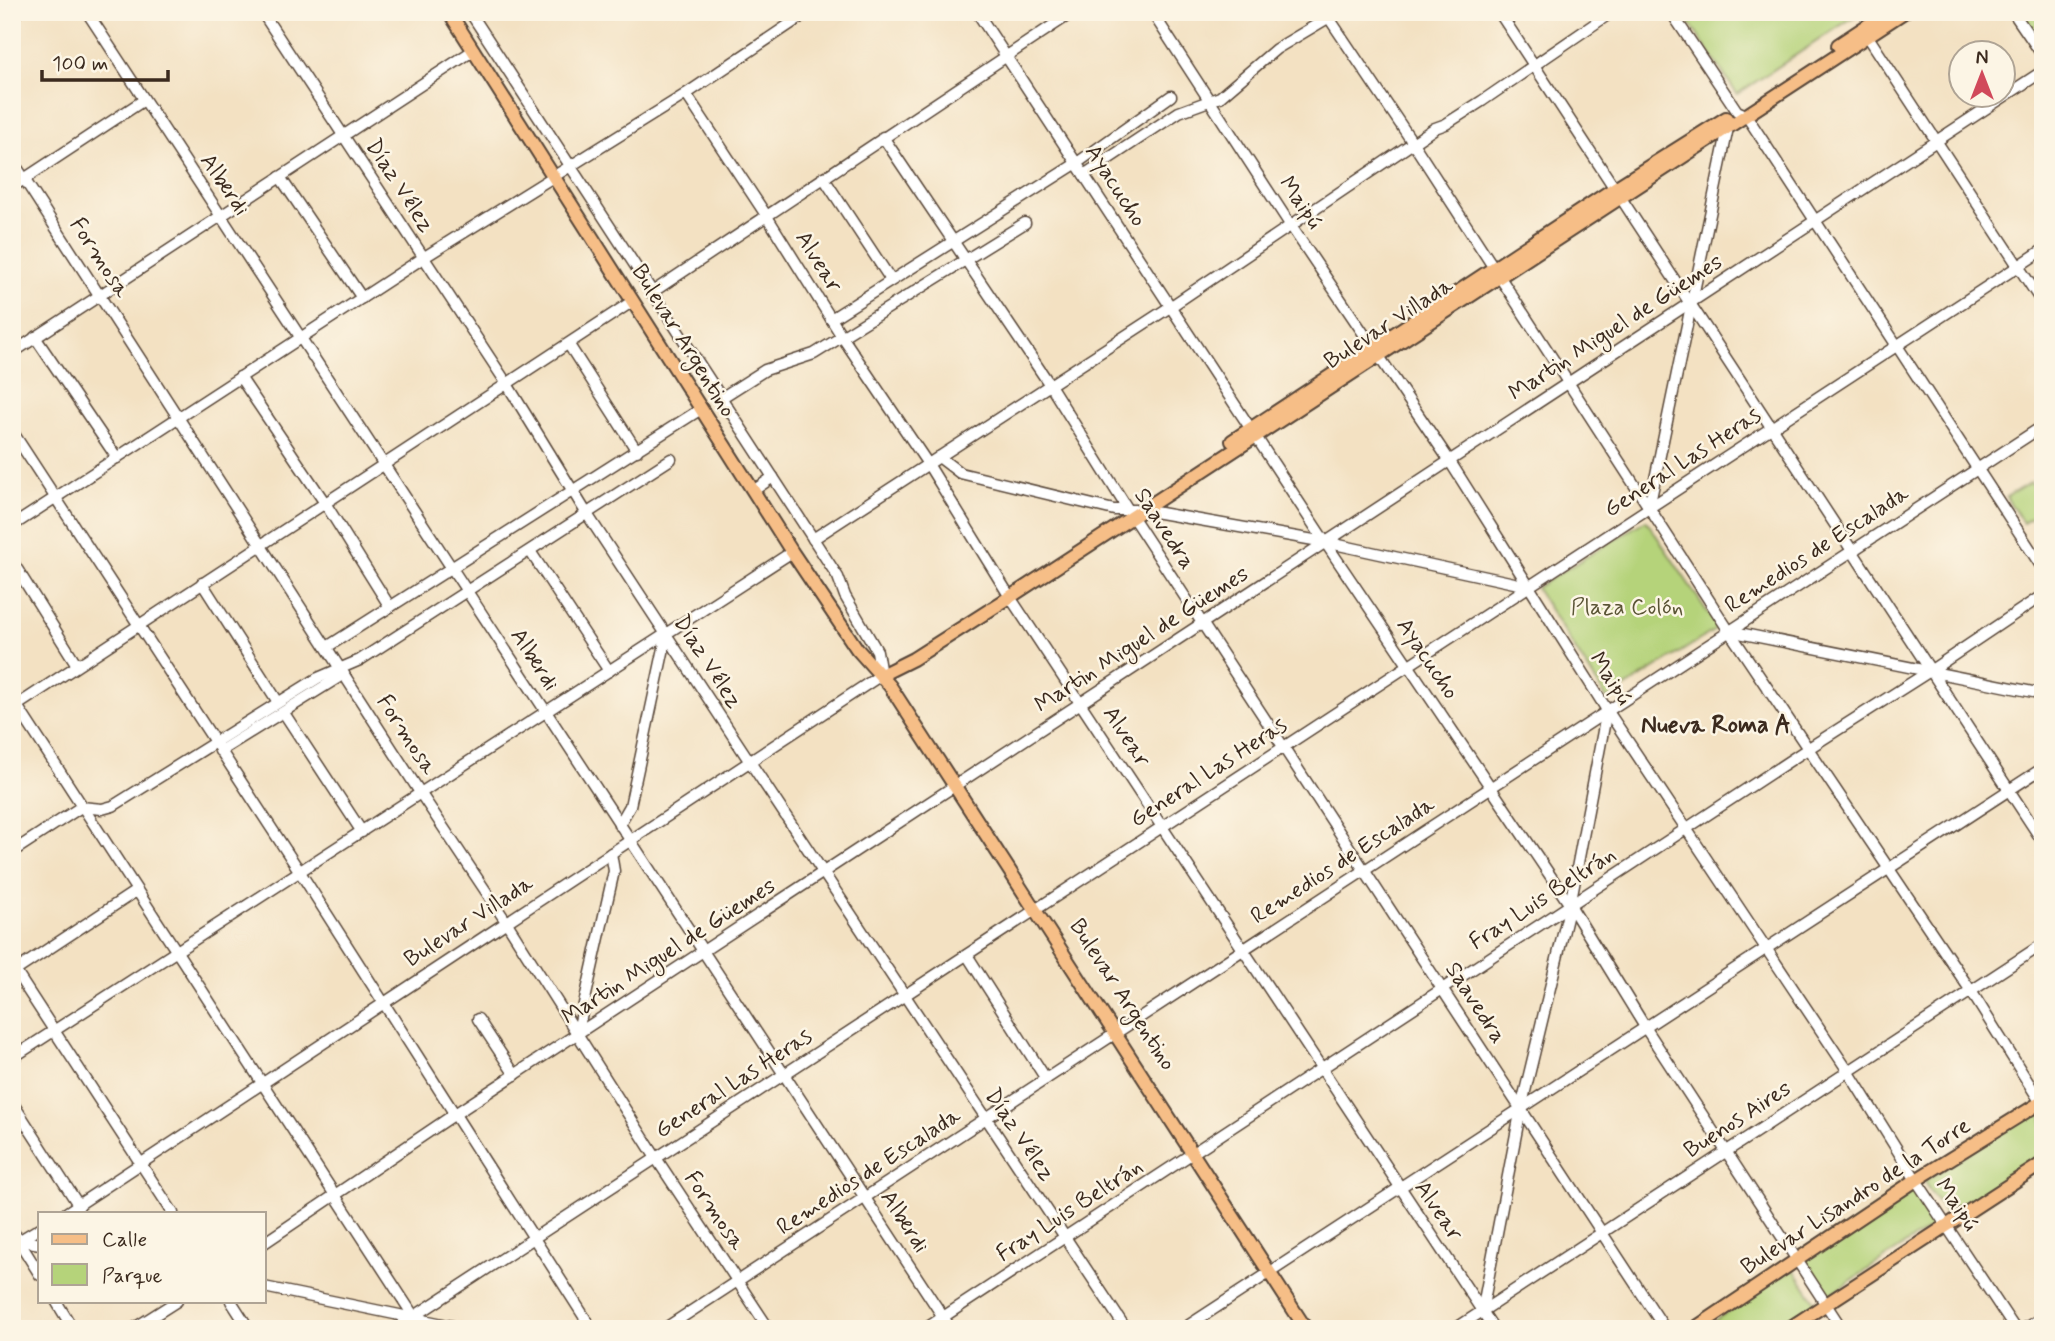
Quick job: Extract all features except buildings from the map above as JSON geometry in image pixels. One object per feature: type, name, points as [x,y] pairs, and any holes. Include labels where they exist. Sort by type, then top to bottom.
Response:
[{"type":"main road","name":"Bulevar Argentino","points":[[449,12],[792,552],[862,656],[885,681],[956,786],[1272,1270],[1306,1329]]},
{"type":"main road","name":"Bulevar Villada","points":[[1865,32],[1888,12]]},
{"type":"main road","name":"Bulevar Villada","points":[[885,681],[909,653],[1134,512],[1865,32],[1903,12]]},
{"type":"main road","name":"Bulevar Lisandro de la Torre","points":[[1694,1329],[1916,1180],[2042,1103]]},
{"type":"main road","points":[[1788,1329],[1945,1224],[2043,1163]]},
{"type":"main road","name":"Bulevar Argentino","points":[[1272,1270],[1316,1329]]},
{"type":"street","points":[[12,16],[18,12]]},
{"type":"street","name":"Alberdi","points":[[87,12],[951,1329]]},
{"type":"street","name":"Díaz Vélez","points":[[262,12],[507,384],[587,514],[1126,1329]]},
{"type":"street","points":[[470,12],[838,577],[845,596],[877,651],[885,681]]},
{"type":"street","points":[[12,526],[423,258],[686,94],[808,12]]},
{"type":"street","name":"Ayacucho","points":[[977,12],[1325,542],[1570,905],[1645,1027],[1842,1329]]},
{"type":"street","points":[[651,293],[1073,12]]},
{"type":"street","name":"Maipú","points":[[1152,12],[1291,226],[1449,460],[1607,710],[1848,1071],[1916,1180],[2015,1329]]},
{"type":"street","points":[[1084,175],[1179,112],[1220,97],[1276,48],[1327,15],[1338,12]]},
{"type":"street","points":[[1499,12],[2043,842]]},
{"type":"street","points":[[813,539],[1170,307],[1612,12]]},
{"type":"street","points":[[1671,12],[1736,117],[1814,222],[2043,569]]},
{"type":"street","points":[[2013,12],[2043,56]]},
{"type":"street","points":[[1327,15],[1413,143],[1648,508],[1971,991],[2042,1103]]},
{"type":"street","points":[[1865,32],[2043,304]]},
{"type":"street","points":[[12,352],[474,50]]},
{"type":"street","name":"Martin Miguel de Güemes","points":[[266,1242],[514,1075],[2043,71]]},
{"type":"street","name":"Alvear","points":[[686,94],[843,338],[928,464],[1008,593],[1493,1329]]},
{"type":"street","points":[[831,319],[1077,163],[1171,96]]},
{"type":"street","points":[[12,187],[144,100]]},
{"type":"street","points":[[1648,508],[1690,303],[1736,117]]},
{"type":"street","name":"Saavedra","points":[[883,137],[1134,512],[1202,623],[1665,1329]]},
{"type":"street","name":"Formosa","points":[[12,160],[769,1329]]},
{"type":"street","points":[[279,177],[362,298]]},
{"type":"street","points":[[823,177],[891,280]]},
{"type":"street","points":[[721,398],[765,370],[814,354],[843,338],[1025,223]]},
{"type":"street","name":"General Las Heras","points":[[395,1329],[2043,250]]},
{"type":"street","points":[[422,1329],[14,704],[633,302]]},
{"type":"street","points":[[36,337],[117,458]]},
{"type":"street","points":[[569,345],[637,452]]},
{"type":"street","points":[[240,377],[325,503],[390,607]]},
{"type":"street","points":[[327,647],[701,409]]},
{"type":"street","name":"Remedios de Escalada","points":[[664,1329],[2043,426]]},
{"type":"street","points":[[12,431],[300,872],[592,1329]]},
{"type":"street","points":[[939,457],[960,473],[1114,510],[1325,542],[1528,586]]},
{"type":"street","points":[[12,852],[81,807],[102,809],[113,806],[217,747],[285,713],[360,660],[671,458]]},
{"type":"street","points":[[753,491],[773,477]]},
{"type":"street","points":[[530,551],[609,671]]},
{"type":"street","points":[[12,1058],[792,552]]},
{"type":"street","points":[[12,561],[77,665]]},
{"type":"street","points":[[202,583],[278,702]]},
{"type":"street","name":"Fray Luis Beltrán","points":[[925,1329],[2043,595]]},
{"type":"street","points":[[830,608],[845,596]]},
{"type":"street","points":[[1729,631],[2043,694]]},
{"type":"street","points":[[619,825],[631,806],[667,634]]},
{"type":"street","points":[[217,747],[278,702],[318,678],[342,672]]},
{"type":"street","name":"Bulevar Villada","points":[[68,1212],[750,762],[885,681]]},
{"type":"street","points":[[1482,1311],[1521,1108],[1570,905],[1607,710]]},
{"type":"street","points":[[285,713],[362,832]]},
{"type":"street","points":[[1183,1329],[2043,768]]},
{"type":"street","points":[[577,1035],[614,871],[611,853]]},
{"type":"street","points":[[136,891],[14,969],[172,1212]]},
{"type":"street","name":"Buenos Aires","points":[[1455,1329],[2043,944]]},
{"type":"street","points":[[967,955],[1046,1079]]},
{"type":"street","points":[[478,1019],[514,1075]]},
{"type":"street","points":[[12,1102],[79,1206]]},
{"type":"street","points":[[15,1241],[38,1229]]},
{"type":"street","points":[[12,1230],[15,1241],[38,1272]]},
{"type":"street","points":[[15,1241],[38,1244]]},
{"type":"street","points":[[266,1287],[467,1329]]},
{"type":"street","points":[[57,1302],[73,1329]]},
{"type":"street","points":[[133,1329],[175,1302]]},
{"type":"street","points":[[232,1302],[249,1329]]},
{"type":"street","points":[[2024,1329],[2043,1317]]},
{"type":"green space","points":[[1682,12],[1861,12],[1737,94]]},
{"type":"green space","points":[[2018,12],[2043,12],[2043,51]]},
{"type":"green space","points":[[2031,482],[2043,501],[2043,510],[2023,523],[2006,497]]},
{"type":"green space","name":"Plaza Colón","points":[[1646,520],[1718,628],[1607,699],[1536,588]]},
{"type":"green space","points":[[2036,1108],[2043,1118],[2043,1154],[1948,1217],[1924,1182]]},
{"type":"green space","points":[[1915,1188],[1938,1223],[1826,1297],[1803,1262]]},
{"type":"green space","points":[[1793,1268],[1816,1303],[1778,1329],[1702,1329]]},
{"type":"district","name":"Nueva Roma A","points":[[1716,725]]}]
